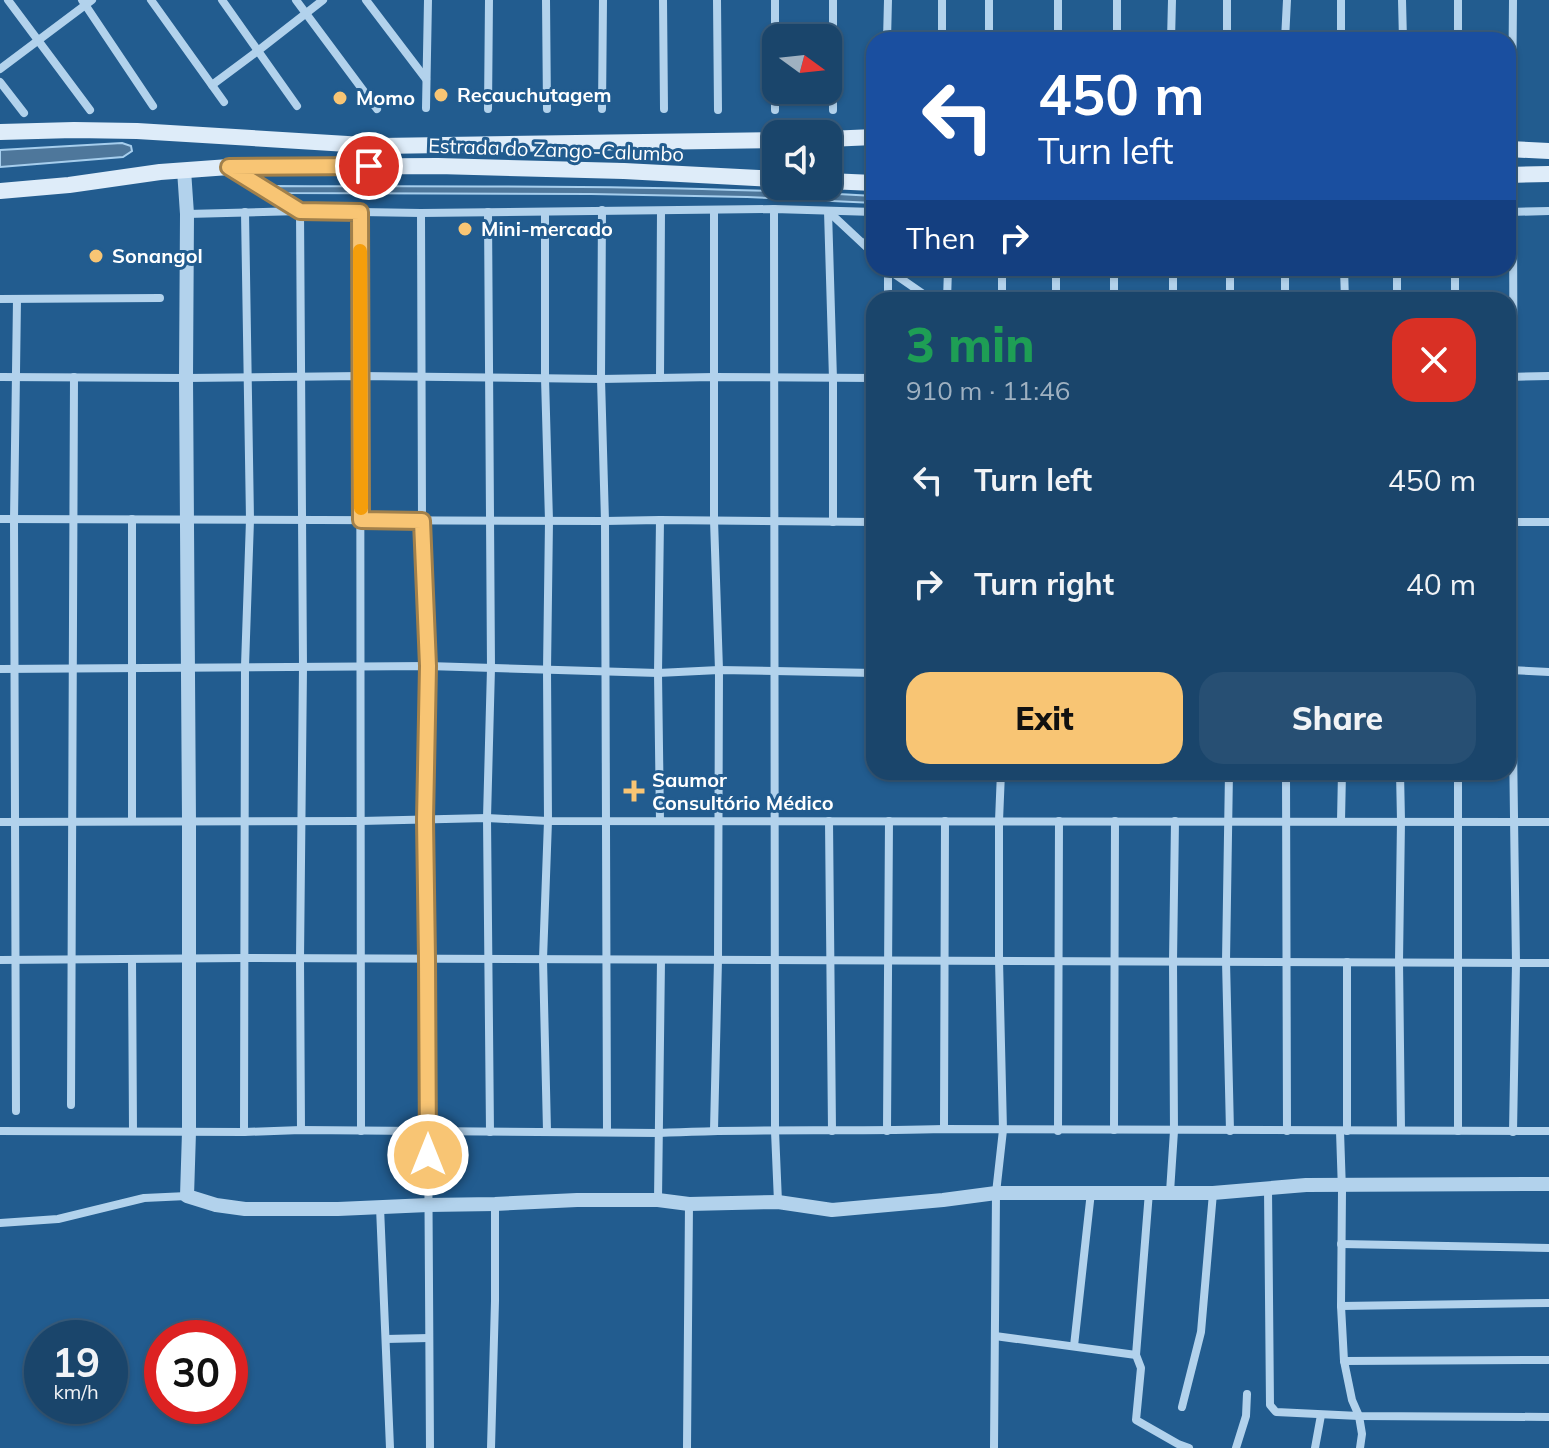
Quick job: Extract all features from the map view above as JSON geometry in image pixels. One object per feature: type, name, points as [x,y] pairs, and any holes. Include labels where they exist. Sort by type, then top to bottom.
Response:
[{"type":"main road","name":"Estrada do Zango-Calumbo","points":[[0,132],[137,131],[380,146],[762,140]]},
{"type":"main road","points":[[842,138],[866,137]]},
{"type":"main road","points":[[1516,149],[1549,151]]},
{"type":"main road","name":"Estrada do Zango-Calumbo","points":[[0,191],[229,167],[466,167],[762,178]]},
{"type":"main road","points":[[1516,175],[1549,174]]},
{"type":"main road","points":[[842,182],[866,183]]},
{"type":"street","points":[[8,0],[90,110]]},
{"type":"street","points":[[151,0],[224,102]]},
{"type":"street","points":[[222,0],[297,106]]},
{"type":"street","points":[[296,0],[377,109]]},
{"type":"street","points":[[212,85],[323,0]]},
{"type":"street","points":[[366,0],[427,80]]},
{"type":"street","points":[[426,108],[428,0]]},
{"type":"street","points":[[488,109],[489,0]]},
{"type":"street","points":[[546,0],[547,109]]},
{"type":"street","points":[[602,109],[603,0]]},
{"type":"street","points":[[663,0],[664,109]]},
{"type":"street","points":[[717,0],[718,110]]},
{"type":"street","points":[[775,0],[775,110]]},
{"type":"street","points":[[833,0],[833,110]]},
{"type":"street","points":[[887,32],[888,0]]},
{"type":"street","points":[[942,0],[942,32]]},
{"type":"street","points":[[989,0],[989,32]]},
{"type":"street","points":[[1058,0],[1058,32]]},
{"type":"street","points":[[1117,0],[1117,32]]},
{"type":"street","points":[[1171,32],[1172,0]]},
{"type":"street","points":[[1227,0],[1227,32]]},
{"type":"street","points":[[1285,32],[1287,0]]},
{"type":"street","points":[[1341,0],[1341,32]]},
{"type":"street","points":[[1402,0],[1403,32]]},
{"type":"street","points":[[1458,0],[1458,32]]},
{"type":"street","points":[[1513,0],[1513,32]]},
{"type":"street","points":[[0,69],[87,2],[153,106]]},
{"type":"street","points":[[0,82],[24,113]]},
{"type":"street","points":[[229,167],[300,211]]},
{"type":"street","points":[[184,170],[187,214],[189,822],[187,1196]]},
{"type":"street","points":[[187,214],[774,209],[866,212]]},
{"type":"street","points":[[774,209],[775,1131],[778,1202]]},
{"type":"street","points":[[602,210],[607,1131]]},
{"type":"street","points":[[714,210],[714,520],[719,670],[714,1130]]},
{"type":"street","points":[[300,211],[303,667],[301,1130]]},
{"type":"street","points":[[660,378],[661,211]]},
{"type":"street","points":[[828,211],[865,244]]},
{"type":"street","points":[[828,211],[833,522]]},
{"type":"street","points":[[1516,212],[1549,211]]},
{"type":"street","points":[[244,1132],[245,666],[250,520],[245,212]]},
{"type":"street","points":[[360,212],[361,1131]]},
{"type":"street","points":[[488,212],[491,668],[487,960],[490,1132]]},
{"type":"street","points":[[545,212],[549,521],[548,821],[543,959],[547,1131]]},
{"type":"street","points":[[421,213],[422,521],[428,666],[425,820],[430,1448]]},
{"type":"street","points":[[897,276],[920,292]]},
{"type":"street","points":[[0,299],[160,298]]},
{"type":"street","points":[[16,1111],[14,520],[17,299]]},
{"type":"street","points":[[1516,376],[1549,376]]},
{"type":"street","points":[[0,377],[866,378]]},
{"type":"street","points":[[71,1105],[74,377]]},
{"type":"street","points":[[0,519],[866,522]]},
{"type":"street","points":[[132,519],[132,821]]},
{"type":"street","points":[[660,520],[660,821]]},
{"type":"street","points":[[1516,522],[1549,522]]},
{"type":"street","points":[[0,669],[428,666],[658,673],[719,670],[866,673]]},
{"type":"street","points":[[1516,670],[1549,672]]},
{"type":"street","points":[[994,1448],[996,1193],[1003,1130],[999,960],[1001,780]]},
{"type":"street","points":[[1229,780],[1226,961],[1230,1131]]},
{"type":"street","points":[[1286,780],[1287,1131]]},
{"type":"street","points":[[1341,821],[1342,780]]},
{"type":"street","points":[[1400,780],[1401,1130]]},
{"type":"street","points":[[1458,780],[1458,1131]]},
{"type":"street","points":[[1513,780],[1516,963],[1513,1132]]},
{"type":"street","points":[[0,822],[487,818],[548,821],[1549,822]]},
{"type":"street","points":[[829,821],[832,1131]]},
{"type":"street","points":[[887,1131],[889,821]]},
{"type":"street","points":[[944,1129],[945,821]]},
{"type":"street","points":[[1058,1131],[1059,821]]},
{"type":"street","points":[[1114,1130],[1115,821]]},
{"type":"street","points":[[1170,1192],[1174,1131],[1175,821]]},
{"type":"street","points":[[0,960],[245,958],[1549,963]]},
{"type":"street","points":[[132,959],[133,1131]]},
{"type":"street","points":[[658,1200],[661,960]]},
{"type":"street","points":[[1347,962],[1341,1306],[1344,1361],[1352,1400],[1359,1416],[1362,1434],[1360,1448]]},
{"type":"street","points":[[0,1131],[1549,1131]]},
{"type":"street","points":[[0,1223],[58,1219],[144,1198],[187,1196],[216,1205],[245,1209],[658,1200],[689,1204],[778,1202],[832,1210],[996,1193],[1213,1193],[1306,1185],[1549,1184]]},
{"type":"street","points":[[1268,1189],[1270,1405],[1276,1412],[1359,1416],[1549,1417]]},
{"type":"street","points":[[1074,1346],[1091,1192]]},
{"type":"street","points":[[1149,1192],[1136,1355],[1141,1368],[1136,1420],[1189,1448]]},
{"type":"street","points":[[1182,1407],[1203,1316],[1213,1193]]},
{"type":"street","points":[[491,1448],[495,1204]]},
{"type":"street","points":[[687,1448],[689,1204]]},
{"type":"street","points":[[380,1207],[390,1448]]},
{"type":"street","points":[[1341,1244],[1549,1248]]},
{"type":"street","points":[[1341,1306],[1549,1303]]},
{"type":"street","points":[[995,1336],[1136,1355]]},
{"type":"street","points":[[386,1339],[429,1338]]},
{"type":"street","points":[[1344,1361],[1549,1360]]},
{"type":"street","points":[[1236,1448],[1246,1416],[1247,1394]]},
{"type":"street","points":[[1315,1448],[1321,1415]]},
{"type":"water","points":[[122,143],[131,146],[132,151],[123,157],[0,167],[0,150]]},
{"type":"water","points":[[274,186],[724,190],[762,192],[762,198],[280,193]]},
{"type":"water","points":[[842,195],[866,196],[866,203],[810,200],[842,200]]},
{"type":"slow traffic","points":[[360,251],[361,508]]},
{"type":"place","name":"Recauchutagem","points":[[441,95]]},
{"type":"place","name":"Momo","points":[[340,98]]},
{"type":"place","name":"Mini-mercado","points":[[465,229]]},
{"type":"place","name":"Sonangol","points":[[96,256]]},
{"type":"place","name":"Saumor Consultório Médico","points":[[634,791]]},
{"type":"route","points":[[369,166],[229,167],[300,211],[360,212],[361,520],[422,521],[428,666],[425,820],[428,1155]]}]
